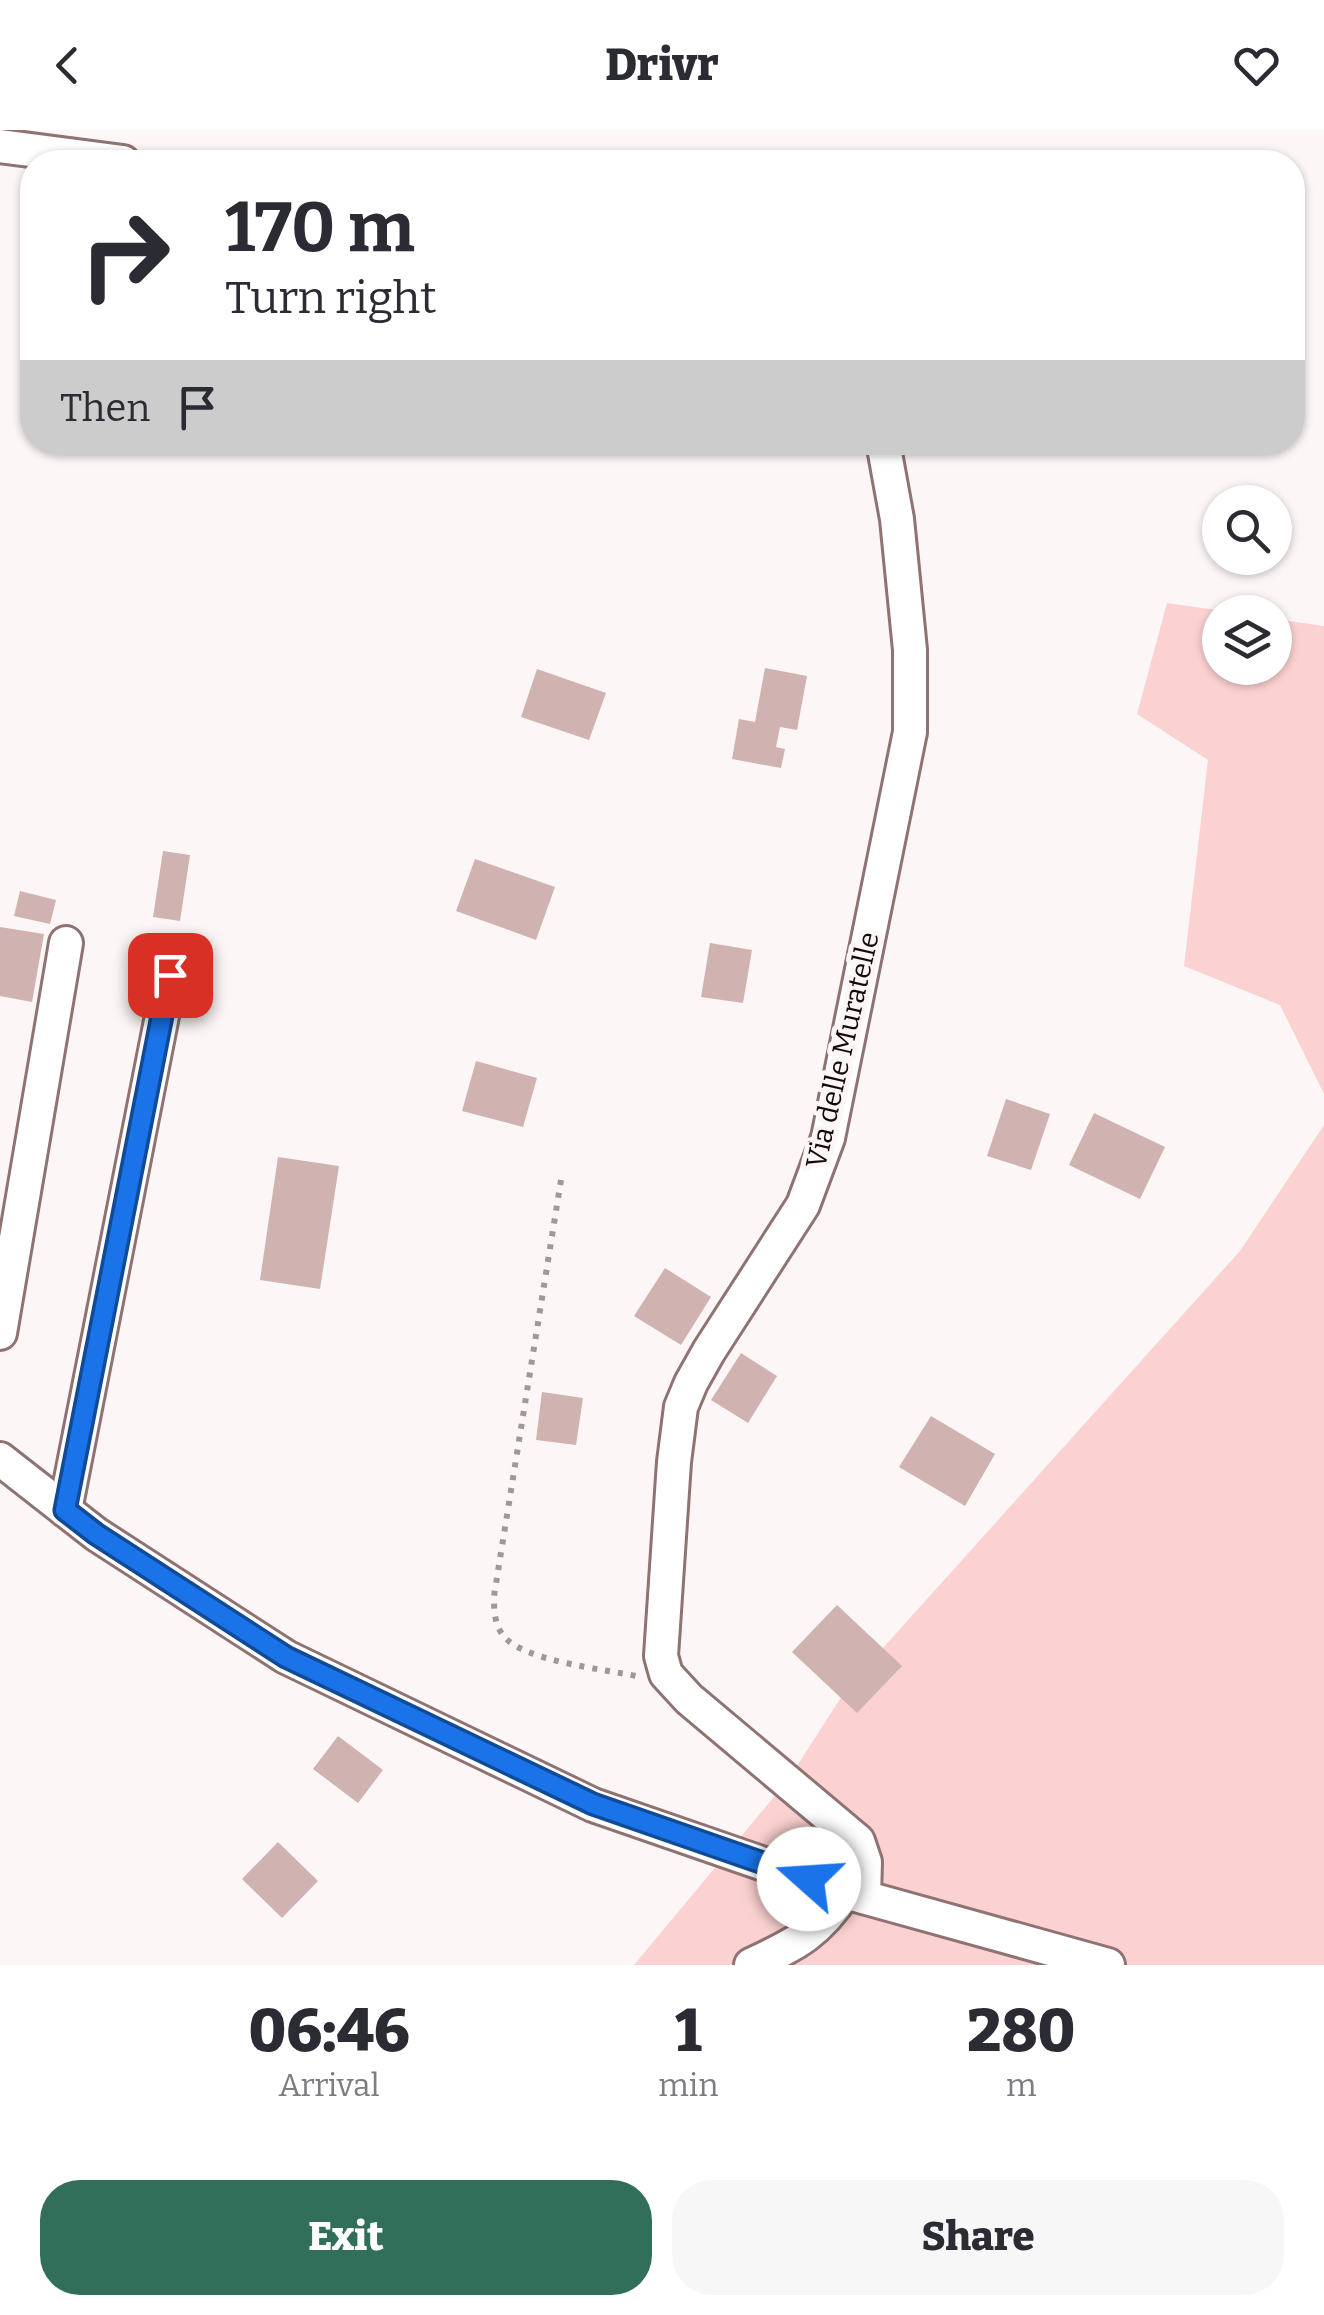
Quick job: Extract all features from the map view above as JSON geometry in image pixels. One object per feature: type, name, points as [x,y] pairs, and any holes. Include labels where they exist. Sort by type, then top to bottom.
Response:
[{"type":"street","points":[[18,142],[60,150]]},
{"type":"street","name":"Via delle Muratelle","points":[[666,1674],[661,1656],[662,1614],[682,1407],[690,1383],[803,1205],[828,1138],[910,732],[910,650],[886,455]]},
{"type":"street","points":[[0,1333],[66,943]]},
{"type":"street","points":[[65,1510],[170,975]]},
{"type":"street","points":[[0,1460],[96,1534],[286,1657],[593,1804],[854,1894],[1108,1965]]},
{"type":"street","points":[[666,1674],[733,1739],[858,1842],[865,1862],[854,1894],[825,1922],[800,1942],[751,1965]]},
{"type":"path","points":[[560,1180],[500,1556],[494,1616],[500,1632],[522,1650],[650,1678],[666,1674]]},
{"type":"shaded area","points":[[1167,603],[1202,608],[1202,685],[1292,685],[1292,621],[1324,626],[1324,1094],[1280,1005],[1184,966],[1208,760],[1137,714]]},
{"type":"shaded area","points":[[1324,1125],[1324,1965],[634,1965],[788,1780],[847,1688],[1240,1251]]},
{"type":"building","points":[[765,668],[807,676],[797,730],[780,727],[776,747],[785,749],[781,768],[732,759],[739,719],[755,722]]},
{"type":"building","points":[[537,669],[606,693],[589,740],[521,717]]},
{"type":"building","points":[[163,851],[190,855],[180,921],[153,917]]},
{"type":"building","points":[[475,859],[555,887],[536,940],[456,911]]},
{"type":"building","points":[[20,891],[56,900],[50,924],[14,916]]},
{"type":"building","points":[[0,927],[44,934],[32,1002],[0,996]]},
{"type":"building","points":[[710,943],[752,950],[743,1003],[701,997]]},
{"type":"building","points":[[476,1061],[537,1078],[523,1127],[462,1111]]},
{"type":"building","points":[[1006,1099],[1050,1114],[1031,1170],[987,1156]]},
{"type":"building","points":[[1094,1113],[1165,1147],[1140,1199],[1069,1165]]},
{"type":"building","points":[[278,1157],[339,1166],[320,1289],[260,1280]]},
{"type":"building","points":[[665,1268],[711,1297],[681,1345],[634,1316]]},
{"type":"building","points":[[741,1353],[777,1376],[748,1423],[711,1400]]},
{"type":"building","points":[[542,1392],[583,1398],[576,1445],[536,1440]]},
{"type":"building","points":[[931,1416],[995,1454],[965,1506],[899,1467]]},
{"type":"building","points":[[837,1605],[902,1666],[857,1713],[792,1652]]},
{"type":"building","points":[[338,1736],[383,1770],[358,1803],[313,1769]]},
{"type":"building","points":[[278,1842],[318,1881],[282,1918],[242,1879]]},
{"type":"route","points":[[170,975],[65,1510],[286,1657],[593,1804],[809,1879]]}]
